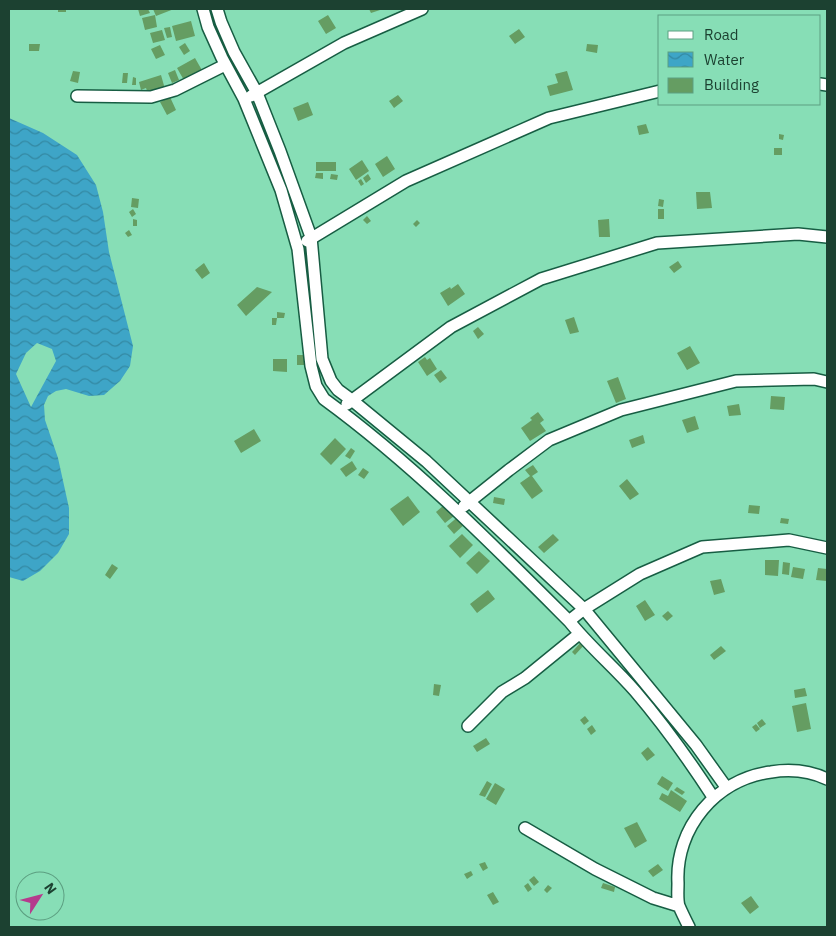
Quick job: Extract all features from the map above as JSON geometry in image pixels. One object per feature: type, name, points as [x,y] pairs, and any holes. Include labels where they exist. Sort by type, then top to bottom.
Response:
[{"type":"street","points":[[202,9],[225,64],[244,99],[282,190],[298,249],[311,366],[316,386],[324,399],[404,464],[459,512],[569,621],[579,634],[635,691],[685,754],[713,797]]},
{"type":"street","points":[[217,9],[220,22],[234,52],[257,93],[289,175],[310,237],[322,359],[331,381],[338,390],[426,461],[584,609],[696,745],[726,787]]},
{"type":"street","points":[[244,99],[344,43],[422,9]]},
{"type":"street","points":[[77,96],[151,97],[175,90],[225,64]]},
{"type":"street","points":[[298,249],[310,237],[406,181],[549,118],[658,91]]},
{"type":"street","points":[[338,410],[354,401],[451,327],[541,280],[657,243],[798,234],[827,237]]},
{"type":"street","points":[[459,512],[468,502],[548,440],[621,410],[736,381],[814,379],[827,382]]},
{"type":"street","points":[[569,621],[584,609],[640,574],[702,547],[789,540],[827,548]]},
{"type":"street","points":[[468,726],[502,692],[525,678],[579,634]]},
{"type":"street","points":[[689,927],[679,906],[677,866],[688,828],[713,797],[726,787],[756,774],[787,770],[819,775],[827,779]]},
{"type":"street","points":[[525,828],[595,869],[653,898],[679,906]]},
{"type":"water","points":[[9,118],[43,133],[77,155],[96,185],[103,212],[109,252],[133,346],[130,366],[120,381],[104,395],[89,396],[66,389],[56,391],[48,396],[44,405],[45,420],[58,458],[69,508],[69,534],[58,553],[40,571],[23,581],[9,577]],"holes":[[[37,343],[52,349],[56,361],[31,407],[16,374],[26,353]]]},
{"type":"building","points":[[58,9],[66,9],[66,12],[58,12]]},
{"type":"building","points":[[138,9],[148,9],[150,13],[140,16]]},
{"type":"building","points":[[153,9],[174,9],[156,16]]},
{"type":"building","points":[[369,9],[379,9],[380,10],[371,13]]},
{"type":"building","points":[[155,15],[157,27],[145,30],[142,18]]},
{"type":"building","points":[[328,15],[336,28],[326,34],[318,21]]},
{"type":"building","points":[[191,21],[195,36],[176,41],[172,26]]},
{"type":"building","points":[[170,27],[172,37],[167,38],[164,28]]},
{"type":"building","points":[[519,29],[525,37],[515,44],[509,36]]},
{"type":"building","points":[[162,30],[165,40],[153,43],[150,33]]},
{"type":"building","points":[[185,43],[190,51],[184,55],[179,47]]},
{"type":"building","points":[[29,44],[40,44],[39,51],[29,51]]},
{"type":"building","points":[[587,44],[598,45],[597,53],[586,51]]},
{"type":"building","points":[[160,45],[165,55],[156,59],[151,49]]},
{"type":"building","points":[[195,58],[203,72],[185,82],[177,68]]},
{"type":"building","points":[[175,70],[179,80],[172,83],[168,73]]},
{"type":"building","points":[[73,71],[80,72],[78,83],[70,81]]},
{"type":"building","points":[[567,71],[573,90],[550,96],[547,86],[558,83],[555,74]]},
{"type":"building","points":[[123,73],[128,73],[127,83],[122,83]]},
{"type":"building","points":[[161,75],[165,89],[148,94],[146,88],[141,90],[139,82]]},
{"type":"building","points":[[133,77],[136,78],[136,85],[132,85]]},
{"type":"building","points":[[398,95],[403,101],[394,108],[389,101]]},
{"type":"building","points":[[170,97],[176,110],[167,115],[160,102]]},
{"type":"building","points":[[308,102],[313,115],[298,121],[293,108]]},
{"type":"building","points":[[646,124],[649,133],[639,135],[637,126]]},
{"type":"building","points":[[779,134],[784,135],[783,140],[779,139]]},
{"type":"building","points":[[774,148],[782,148],[782,155],[774,155]]},
{"type":"building","points":[[387,156],[395,169],[383,177],[375,164]]},
{"type":"building","points":[[362,160],[369,171],[356,180],[349,169]]},
{"type":"building","points":[[316,162],[336,162],[336,171],[316,171]]},
{"type":"building","points":[[316,173],[323,173],[323,179],[315,178]]},
{"type":"building","points":[[331,174],[338,175],[337,180],[330,179]]},
{"type":"building","points":[[368,174],[371,179],[366,183],[363,178]]},
{"type":"building","points":[[361,179],[364,184],[361,186],[358,181]]},
{"type":"building","points":[[696,192],[710,192],[712,208],[697,209]]},
{"type":"building","points":[[132,198],[139,199],[138,208],[131,207]]},
{"type":"building","points":[[659,199],[664,200],[663,207],[658,206]]},
{"type":"building","points":[[133,209],[136,214],[132,217],[129,212]]},
{"type":"building","points":[[658,209],[664,209],[664,219],[658,219]]},
{"type":"building","points":[[367,216],[371,221],[367,224],[363,220]]},
{"type":"building","points":[[133,219],[137,220],[137,226],[133,226]]},
{"type":"building","points":[[609,219],[610,237],[599,237],[598,220]]},
{"type":"building","points":[[417,220],[420,223],[416,227],[413,224]]},
{"type":"building","points":[[129,230],[132,235],[128,237],[125,233]]},
{"type":"building","points":[[678,261],[682,267],[674,273],[669,267]]},
{"type":"building","points":[[204,263],[210,273],[202,279],[195,270]]},
{"type":"building","points":[[458,284],[465,294],[448,306],[440,293]]},
{"type":"building","points":[[257,287],[272,292],[246,316],[237,305]]},
{"type":"building","points":[[277,312],[285,313],[284,318],[277,318]]},
{"type":"building","points":[[574,317],[579,332],[570,334],[565,320]]},
{"type":"building","points":[[272,318],[277,318],[276,325],[272,325]]},
{"type":"building","points":[[478,327],[484,334],[478,339],[473,331]]},
{"type":"building","points":[[690,346],[700,363],[687,370],[677,353]]},
{"type":"building","points":[[297,355],[304,355],[304,365],[297,365]]},
{"type":"building","points":[[425,357],[427,360],[430,358],[437,369],[427,376],[418,362]]},
{"type":"building","points":[[273,359],[287,359],[287,372],[273,371]]},
{"type":"building","points":[[441,370],[447,378],[440,383],[434,375]]},
{"type":"building","points":[[618,377],[626,399],[616,403],[607,381]]},
{"type":"building","points":[[771,396],[785,397],[784,410],[770,409]]},
{"type":"building","points":[[739,404],[741,415],[729,416],[727,406]]},
{"type":"building","points":[[538,412],[544,420],[540,423],[546,431],[530,441],[521,428],[532,420],[530,418]]},
{"type":"building","points":[[695,416],[699,429],[687,433],[682,420]]},
{"type":"building","points":[[254,429],[261,441],[241,453],[234,441]]},
{"type":"building","points":[[643,435],[645,443],[632,448],[629,440]]},
{"type":"building","points":[[335,438],[346,449],[331,465],[320,454]]},
{"type":"building","points":[[351,448],[355,451],[350,459],[345,456]]},
{"type":"building","points":[[352,461],[357,469],[346,477],[340,469]]},
{"type":"building","points":[[533,465],[538,472],[532,476],[543,491],[532,499],[520,483],[530,476],[525,470]]},
{"type":"building","points":[[363,468],[369,472],[364,479],[358,475]]},
{"type":"building","points":[[627,479],[639,494],[630,500],[619,486]]},
{"type":"building","points":[[408,496],[420,512],[403,526],[390,509]]},
{"type":"building","points":[[494,497],[505,499],[504,505],[493,503]]},
{"type":"building","points":[[444,505],[454,516],[445,523],[436,512]]},
{"type":"building","points":[[749,505],[760,506],[759,514],[748,513]]},
{"type":"building","points":[[460,515],[466,523],[454,534],[447,526]]},
{"type":"building","points":[[781,518],[789,519],[788,524],[780,523]]},
{"type":"building","points":[[462,534],[473,545],[460,558],[449,546]]},
{"type":"building","points":[[553,534],[559,540],[544,553],[538,547]]},
{"type":"building","points":[[479,551],[490,561],[477,574],[466,563]]},
{"type":"building","points":[[765,560],[779,560],[778,576],[765,575]]},
{"type":"building","points":[[783,562],[790,563],[789,575],[782,574]]},
{"type":"building","points":[[112,564],[118,568],[110,579],[105,575]]},
{"type":"building","points":[[793,567],[805,569],[803,579],[791,577]]},
{"type":"building","points":[[818,568],[827,569],[827,581],[816,580]]},
{"type":"building","points":[[721,579],[725,592],[714,595],[710,581]]},
{"type":"building","points":[[488,590],[495,599],[477,613],[470,604]]},
{"type":"building","points":[[645,600],[655,615],[645,621],[636,606]]},
{"type":"building","points":[[668,611],[673,616],[667,621],[662,616]]},
{"type":"building","points":[[582,641],[585,644],[575,655],[572,652]]},
{"type":"building","points":[[721,646],[726,651],[714,660],[710,655]]},
{"type":"building","points":[[434,684],[441,685],[439,696],[433,695]]},
{"type":"building","points":[[805,688],[807,696],[795,698],[794,690]]},
{"type":"building","points":[[806,703],[811,729],[797,732],[792,706]]},
{"type":"building","points":[[585,716],[589,721],[584,725],[580,720]]},
{"type":"building","points":[[762,719],[766,724],[760,728],[757,723]]},
{"type":"building","points":[[756,724],[760,729],[756,732],[752,727]]},
{"type":"building","points":[[592,725],[596,731],[591,735],[587,729]]},
{"type":"building","points":[[486,738],[490,744],[477,752],[473,746]]},
{"type":"building","points":[[648,747],[655,755],[647,761],[641,753]]},
{"type":"building","points":[[662,776],[673,783],[668,791],[657,784]]},
{"type":"building","points":[[487,781],[492,784],[485,797],[479,795]]},
{"type":"building","points":[[495,783],[505,789],[496,805],[486,799]]},
{"type":"building","points":[[677,787],[685,792],[682,795],[674,790]]},
{"type":"building","points":[[671,790],[687,801],[680,812],[659,799],[662,793],[668,796]]},
{"type":"building","points":[[637,822],[647,841],[635,848],[624,828]]},
{"type":"building","points":[[485,862],[488,868],[483,871],[479,864]]},
{"type":"building","points":[[658,864],[663,870],[653,877],[648,871]]},
{"type":"building","points":[[471,871],[473,875],[467,879],[464,874]]},
{"type":"building","points":[[534,876],[539,882],[534,886],[529,880]]},
{"type":"building","points":[[528,883],[532,889],[528,892],[524,886]]},
{"type":"building","points":[[603,883],[615,887],[614,892],[601,888]]},
{"type":"building","points":[[548,885],[552,888],[547,893],[544,890]]},
{"type":"building","points":[[493,892],[499,902],[493,905],[487,895]]},
{"type":"building","points":[[751,896],[759,907],[750,914],[741,903]]}]
